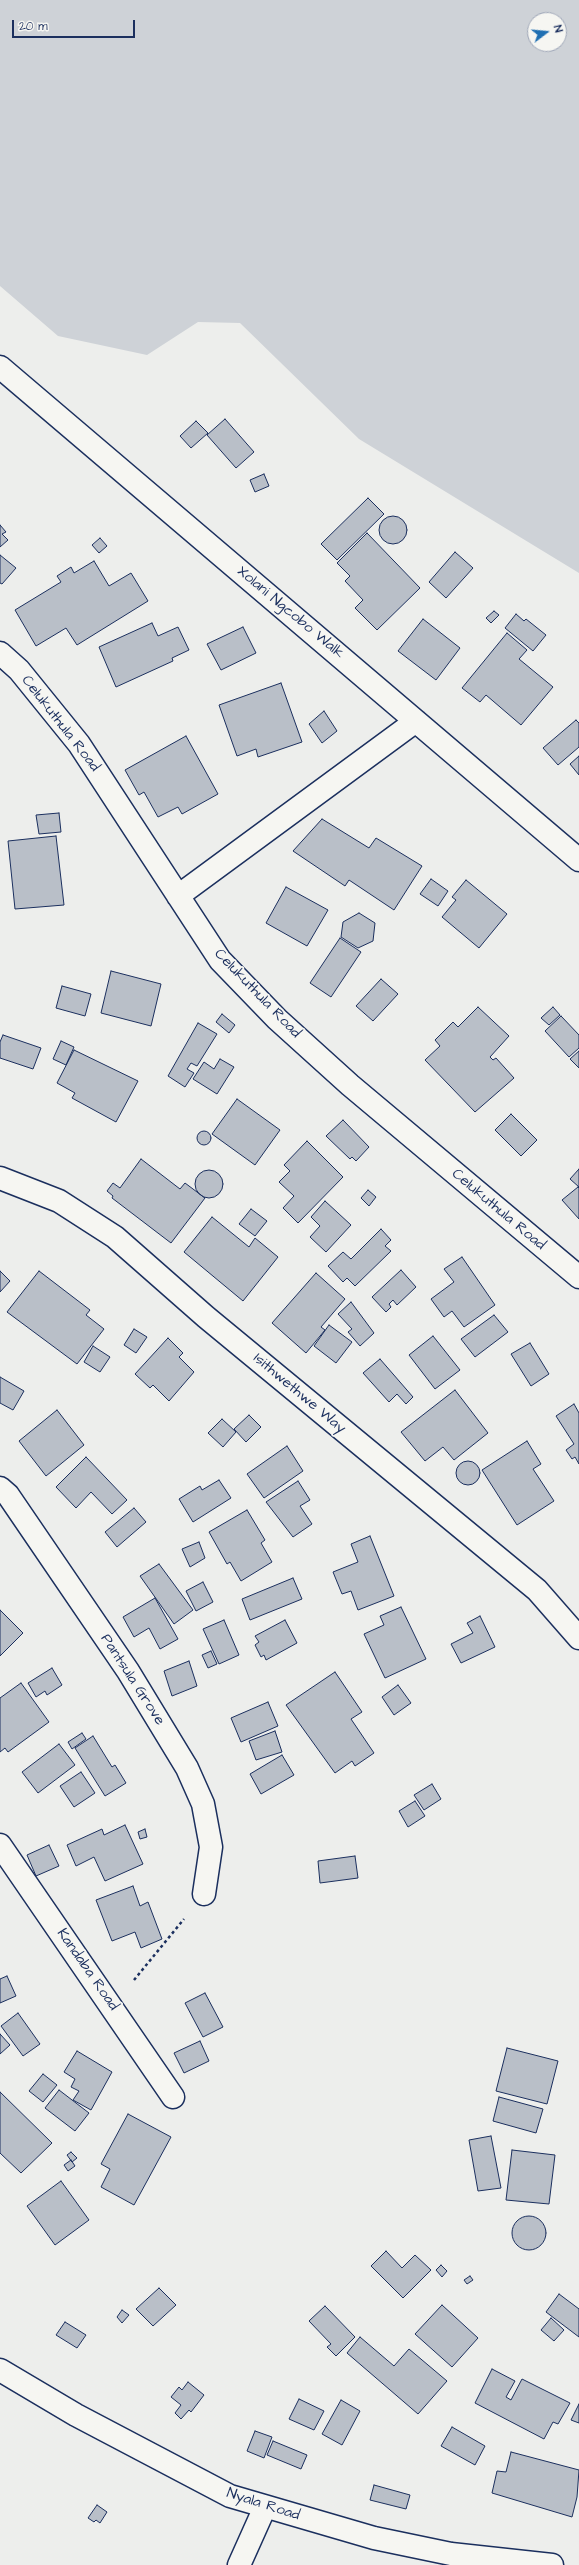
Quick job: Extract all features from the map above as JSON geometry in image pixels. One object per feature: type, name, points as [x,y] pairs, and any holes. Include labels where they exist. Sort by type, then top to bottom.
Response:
[{"type":"street","name":"Xolani Ngcobo Walk","points":[[0,367],[579,860]]},
{"type":"street","name":"Celukuthula Road","points":[[0,652],[19,670],[79,744],[220,960],[277,1019],[350,1085],[579,1277]]},
{"type":"street","points":[[178,896],[416,721]]},
{"type":"street","name":"Isithwethwe Way","points":[[0,1178],[59,1201],[115,1237],[206,1317],[537,1590],[579,1638]]},
{"type":"street","name":"Pantsula Grove","points":[[0,1488],[8,1495],[128,1671],[187,1768],[203,1804],[211,1847],[204,1894]]},
{"type":"street","name":"Kandaba Road","points":[[0,1845],[172,2097]]},
{"type":"street","name":"Nyala Road","points":[[0,2370],[76,2415],[230,2496],[374,2538],[443,2552],[552,2565]]},
{"type":"street","points":[[239,2565],[266,2507]]},
{"type":"path","points":[[112,2007],[204,1894]]},
{"type":"shaded area","points":[[0,0],[579,0],[579,573],[359,439],[240,323],[198,322],[147,355],[58,336],[0,286]]},
{"type":"building","points":[[225,419],[254,452],[236,468],[207,435]]},
{"type":"building","points":[[196,421],[208,433],[191,448],[180,436]]},
{"type":"building","points":[[264,474],[269,486],[255,492],[250,480]]},
{"type":"building","points":[[368,498],[384,514],[337,560],[321,544]]},
{"type":"building","points":[[393,516],[403,520],[407,530],[403,540],[393,544],[383,540],[379,530],[383,520]]},
{"type":"building","points":[[0,525],[6,532],[2,534],[8,540],[0,547]]},
{"type":"building","points":[[367,533],[420,588],[377,630],[355,608],[363,600],[345,581],[350,576],[337,563]]},
{"type":"building","points":[[100,538],[107,546],[99,553],[92,545]]},
{"type":"building","points":[[455,552],[473,568],[446,598],[429,582]]},
{"type":"building","points":[[0,555],[16,568],[2,584],[0,583]]},
{"type":"building","points":[[94,561],[109,586],[131,573],[148,601],[77,645],[66,628],[36,646],[15,610],[61,582],[57,576],[71,567],[74,573]]},
{"type":"building","points":[[494,611],[499,615],[491,623],[486,618]]},
{"type":"building","points":[[516,614],[524,621],[526,619],[546,635],[533,651],[505,628]]},
{"type":"building","points":[[423,619],[460,648],[436,680],[398,651]]},
{"type":"building","points":[[152,623],[158,636],[178,627],[189,650],[172,658],[173,661],[116,687],[99,647]]},
{"type":"building","points":[[243,627],[256,653],[221,670],[207,644]]},
{"type":"building","points":[[507,633],[527,650],[519,659],[553,687],[521,725],[486,695],[480,702],[462,688]]},
{"type":"building","points":[[281,683],[302,742],[258,757],[256,749],[237,756],[219,705]]},
{"type":"building","points":[[324,711],[337,731],[322,743],[309,724]]},
{"type":"building","points":[[576,720],[579,723],[579,747],[558,765],[543,748]]},
{"type":"building","points":[[186,736],[218,794],[182,814],[178,807],[158,817],[144,792],[139,795],[125,770]]},
{"type":"building","points":[[579,756],[579,775],[570,764]]},
{"type":"building","points":[[59,813],[61,832],[39,834],[36,815]]},
{"type":"building","points":[[322,819],[369,848],[376,838],[422,866],[394,910],[349,880],[345,886],[293,851]]},
{"type":"building","points":[[56,836],[64,905],[15,909],[8,841]]},
{"type":"building","points":[[431,879],[448,891],[438,906],[420,894]]},
{"type":"building","points":[[466,880],[507,914],[479,948],[442,917],[456,900],[452,897]]},
{"type":"building","points":[[286,887],[328,910],[307,946],[266,923]]},
{"type":"building","points":[[359,913],[375,923],[373,941],[358,948],[341,937],[343,922]]},
{"type":"building","points":[[340,938],[361,952],[331,997],[310,983]]},
{"type":"building","points":[[111,971],[161,984],[151,1026],[101,1013]]},
{"type":"building","points":[[381,979],[398,994],[373,1021],[356,1006]]},
{"type":"building","points":[[62,986],[91,994],[85,1016],[56,1008]]},
{"type":"building","points":[[478,1007],[509,1036],[490,1057],[493,1060],[496,1058],[514,1078],[475,1112],[425,1060],[440,1046],[435,1040],[453,1022],[458,1027]]},
{"type":"building","points":[[553,1007],[560,1015],[549,1025],[541,1018]]},
{"type":"building","points":[[222,1014],[235,1025],[229,1033],[216,1022]]},
{"type":"building","points":[[561,1016],[579,1035],[579,1048],[569,1057],[545,1031]]},
{"type":"building","points":[[198,1023],[217,1034],[197,1066],[191,1063],[187,1069],[194,1073],[185,1087],[168,1076]]},
{"type":"building","points":[[3,1035],[41,1048],[33,1069],[0,1058],[0,1042]]},
{"type":"building","points":[[61,1041],[74,1047],[66,1065],[53,1059]]},
{"type":"building","points":[[74,1050],[138,1081],[116,1122],[72,1098],[75,1093],[57,1083]]},
{"type":"building","points":[[579,1051],[579,1068],[570,1059]]},
{"type":"building","points":[[220,1059],[234,1067],[217,1094],[193,1079],[204,1062],[214,1069]]},
{"type":"building","points":[[237,1099],[280,1130],[255,1165],[212,1134]]},
{"type":"building","points":[[511,1114],[537,1140],[521,1156],[495,1130]]},
{"type":"building","points":[[343,1120],[369,1147],[356,1161],[352,1157],[350,1159],[326,1136]]},
{"type":"building","points":[[204,1131],[209,1133],[211,1138],[209,1143],[204,1145],[199,1143],[197,1138],[199,1133]]},
{"type":"building","points":[[307,1141],[343,1177],[298,1223],[283,1208],[294,1196],[279,1182],[290,1171],[284,1165]]},
{"type":"building","points":[[141,1159],[180,1189],[185,1183],[205,1198],[171,1243],[112,1198],[113,1196],[107,1191],[113,1183],[120,1188]]},
{"type":"building","points":[[579,1169],[579,1187],[570,1179]]},
{"type":"building","points":[[209,1170],[219,1174],[223,1184],[219,1194],[209,1198],[199,1194],[195,1184],[199,1174]]},
{"type":"building","points":[[578,1187],[579,1188],[579,1219],[562,1200]]},
{"type":"building","points":[[368,1190],[376,1197],[369,1206],[361,1198]]},
{"type":"building","points":[[325,1201],[351,1225],[326,1252],[310,1237],[320,1226],[311,1217]]},
{"type":"building","points":[[251,1209],[267,1221],[255,1236],[239,1224]]},
{"type":"building","points":[[212,1217],[249,1247],[255,1238],[278,1257],[243,1301],[184,1252]]},
{"type":"building","points":[[381,1229],[391,1240],[385,1246],[391,1251],[355,1286],[347,1278],[343,1282],[328,1266],[343,1252],[351,1259]]},
{"type":"building","points":[[462,1257],[495,1305],[464,1327],[452,1311],[444,1317],[431,1299],[454,1282],[444,1269]]},
{"type":"building","points":[[401,1270],[416,1287],[397,1305],[393,1300],[389,1304],[391,1307],[386,1312],[372,1297]]},
{"type":"building","points":[[0,1271],[10,1281],[0,1292]]},
{"type":"building","points":[[39,1271],[90,1310],[86,1315],[104,1329],[77,1364],[7,1312]]},
{"type":"building","points":[[316,1273],[345,1299],[321,1327],[325,1330],[306,1353],[272,1323]]},
{"type":"building","points":[[351,1302],[374,1333],[360,1346],[348,1332],[352,1329],[338,1314]]},
{"type":"building","points":[[494,1315],[508,1332],[475,1357],[461,1339]]},
{"type":"building","points":[[329,1325],[352,1342],[336,1363],[314,1346]]},
{"type":"building","points":[[134,1329],[147,1337],[136,1353],[124,1345]]},
{"type":"building","points":[[433,1336],[460,1370],[435,1389],[409,1355]]},
{"type":"building","points":[[168,1338],[183,1353],[179,1357],[194,1372],[169,1401],[153,1385],[150,1388],[135,1374]]},
{"type":"building","points":[[530,1343],[549,1374],[531,1386],[511,1354]]},
{"type":"building","points":[[93,1346],[110,1357],[100,1372],[84,1362]]},
{"type":"building","points":[[380,1359],[413,1397],[406,1404],[397,1394],[389,1402],[363,1373]]},
{"type":"building","points":[[0,1377],[24,1391],[13,1410],[0,1403]]},
{"type":"building","points":[[455,1390],[488,1433],[454,1460],[443,1447],[425,1461],[401,1432]]},
{"type":"building","points":[[574,1404],[579,1413],[579,1464],[575,1457],[572,1459],[566,1450],[574,1444],[556,1416]]},
{"type":"building","points":[[57,1410],[84,1445],[46,1476],[19,1441]]},
{"type":"building","points":[[249,1415],[261,1427],[246,1442],[234,1429]]},
{"type":"building","points":[[222,1419],[236,1432],[223,1447],[208,1433]]},
{"type":"building","points":[[527,1441],[541,1464],[533,1469],[554,1501],[517,1525],[482,1470]]},
{"type":"building","points":[[287,1446],[303,1471],[264,1498],[247,1474]]},
{"type":"building","points":[[86,1457],[127,1500],[112,1514],[91,1492],[76,1508],[56,1487]]},
{"type":"building","points":[[468,1461],[477,1464],[480,1473],[477,1482],[468,1485],[459,1482],[456,1473],[459,1464]]},
{"type":"building","points":[[219,1480],[231,1498],[193,1522],[179,1499],[200,1486],[202,1490]]},
{"type":"building","points":[[298,1481],[310,1500],[300,1506],[312,1524],[293,1537],[266,1502]]},
{"type":"building","points":[[134,1508],[146,1522],[117,1547],[105,1532]]},
{"type":"building","points":[[247,1510],[265,1540],[261,1543],[272,1562],[241,1581],[230,1562],[227,1564],[209,1532]]},
{"type":"building","points":[[370,1536],[394,1596],[358,1610],[351,1591],[342,1594],[333,1572],[358,1562],[351,1544]]},
{"type":"building","points":[[199,1542],[205,1558],[190,1567],[182,1549]]},
{"type":"building","points":[[159,1564],[193,1610],[174,1624],[140,1576]]},
{"type":"building","points":[[293,1578],[302,1599],[250,1620],[242,1599]]},
{"type":"building","points":[[203,1582],[213,1602],[196,1611],[186,1591]]},
{"type":"building","points":[[155,1598],[178,1639],[160,1649],[149,1628],[134,1637],[123,1617]]},
{"type":"building","points":[[401,1607],[426,1659],[385,1678],[364,1634],[384,1625],[380,1616]]},
{"type":"building","points":[[0,1610],[23,1633],[0,1656]]},
{"type":"building","points":[[480,1616],[495,1647],[461,1663],[451,1644],[473,1633],[467,1623]]},
{"type":"building","points":[[224,1620],[239,1655],[219,1664],[203,1629]]},
{"type":"building","points":[[285,1620],[297,1643],[266,1660],[264,1655],[261,1657],[255,1645],[259,1642],[255,1636]]},
{"type":"building","points":[[211,1651],[217,1664],[208,1668],[202,1655]]},
{"type":"building","points":[[189,1661],[197,1686],[172,1696],[164,1671]]},
{"type":"building","points":[[52,1668],[62,1685],[47,1695],[45,1691],[36,1697],[28,1683]]},
{"type":"building","points":[[335,1672],[362,1712],[351,1719],[374,1753],[355,1766],[352,1761],[335,1773],[286,1705]]},
{"type":"building","points":[[21,1683],[49,1722],[8,1752],[5,1748],[0,1752],[0,1698]]},
{"type":"building","points":[[398,1685],[411,1703],[394,1715],[382,1697]]},
{"type":"building","points":[[268,1702],[278,1726],[241,1742],[231,1718]]},
{"type":"building","points":[[275,1731],[282,1752],[256,1760],[249,1741]]},
{"type":"building","points":[[82,1733],[86,1739],[72,1749],[68,1742]]},
{"type":"building","points":[[93,1736],[112,1767],[115,1765],[126,1783],[105,1796],[75,1748]]},
{"type":"building","points":[[59,1744],[75,1765],[38,1793],[22,1772]]},
{"type":"building","points":[[282,1755],[294,1775],[261,1794],[250,1774]]},
{"type":"building","points":[[81,1772],[95,1793],[74,1807],[60,1786]]},
{"type":"building","points":[[432,1784],[441,1799],[424,1810],[414,1795]]},
{"type":"building","points":[[415,1801],[425,1816],[408,1827],[399,1811]]},
{"type":"building","points":[[125,1825],[143,1864],[105,1881],[94,1857],[76,1866],[67,1845],[102,1829],[104,1835]]},
{"type":"building","points":[[145,1829],[147,1837],[140,1839],[138,1832]]},
{"type":"building","points":[[49,1845],[59,1866],[36,1876],[27,1855]]},
{"type":"building","points":[[355,1856],[358,1878],[320,1883],[318,1861]]},
{"type":"building","points":[[133,1886],[140,1906],[148,1902],[162,1939],[141,1948],[135,1932],[112,1941],[96,1900]]},
{"type":"building","points":[[7,1976],[16,1996],[0,2003],[0,1979]]},
{"type":"building","points":[[205,1993],[223,2027],[203,2037],[185,2003]]},
{"type":"building","points":[[18,2013],[40,2044],[23,2056],[1,2026]]},
{"type":"building","points":[[0,2034],[10,2045],[0,2054]]},
{"type":"building","points":[[200,2041],[209,2061],[184,2073],[174,2053]]},
{"type":"building","points":[[507,2048],[558,2061],[547,2104],[496,2091]]},
{"type":"building","points":[[77,2051],[112,2072],[91,2110],[73,2100],[79,2091],[71,2087],[75,2079],[64,2072]]},
{"type":"building","points":[[43,2074],[57,2085],[43,2102],[29,2091]]},
{"type":"building","points":[[59,2090],[89,2113],[75,2131],[45,2108]]},
{"type":"building","points":[[0,2092],[52,2143],[21,2173],[0,2153]]},
{"type":"building","points":[[499,2097],[543,2109],[536,2133],[493,2121]]},
{"type":"building","points":[[128,2114],[171,2137],[134,2205],[101,2187],[110,2169],[101,2164]]},
{"type":"building","points":[[491,2136],[501,2188],[478,2191],[469,2140]]},
{"type":"building","points":[[512,2150],[555,2155],[549,2204],[506,2200]]},
{"type":"building","points":[[71,2152],[77,2158],[72,2162],[67,2155]]},
{"type":"building","points":[[71,2160],[75,2166],[68,2171],[64,2165]]},
{"type":"building","points":[[61,2181],[89,2220],[55,2245],[27,2206]]},
{"type":"building","points":[[526,2216],[532,2216],[536,2217],[543,2223],[546,2233],[545,2240],[539,2247],[532,2250],[526,2250],[522,2249],[515,2243],[512,2236],[512,2230],[513,2226],[519,2219]]},
{"type":"building","points":[[386,2251],[402,2268],[415,2255],[431,2270],[403,2298],[371,2266]]},
{"type":"building","points":[[441,2265],[447,2271],[442,2277],[436,2270]]},
{"type":"building","points":[[470,2276],[473,2280],[467,2284],[464,2280]]},
{"type":"building","points":[[159,2288],[176,2305],[153,2326],[136,2309]]},
{"type":"building","points":[[559,2294],[579,2309],[579,2337],[546,2312]]},
{"type":"building","points":[[442,2305],[478,2338],[452,2367],[415,2334]]},
{"type":"building","points":[[325,2306],[355,2337],[336,2356],[327,2347],[331,2344],[309,2321]]},
{"type":"building","points":[[122,2310],[129,2315],[122,2323],[117,2317]]},
{"type":"building","points":[[551,2318],[564,2330],[554,2341],[541,2330]]},
{"type":"building","points":[[65,2322],[86,2335],[77,2348],[56,2335]]},
{"type":"building","points":[[360,2337],[394,2366],[409,2349],[447,2381],[418,2414],[347,2353]]},
{"type":"building","points":[[492,2369],[515,2381],[506,2397],[511,2400],[522,2379],[570,2403],[558,2424],[553,2422],[544,2439],[475,2403]]},
{"type":"building","points":[[188,2382],[204,2395],[191,2412],[189,2410],[181,2419],[175,2413],[181,2405],[171,2397],[179,2387],[182,2390]]},
{"type":"building","points":[[299,2399],[324,2411],[314,2430],[289,2419]]},
{"type":"building","points":[[341,2400],[360,2411],[342,2445],[322,2434]]},
{"type":"building","points":[[579,2404],[579,2423],[571,2420]]},
{"type":"building","points":[[452,2427],[485,2446],[475,2465],[441,2446]]},
{"type":"building","points":[[255,2431],[272,2437],[264,2458],[247,2451]]},
{"type":"building","points":[[273,2441],[307,2455],[301,2469],[267,2455]]},
{"type":"building","points":[[511,2452],[579,2470],[577,2497],[572,2517],[492,2493],[497,2471],[506,2472]]},
{"type":"building","points":[[374,2485],[410,2495],[406,2509],[370,2500]]},
{"type":"building","points":[[97,2505],[107,2512],[100,2523],[96,2520],[94,2522],[88,2518]]}]
